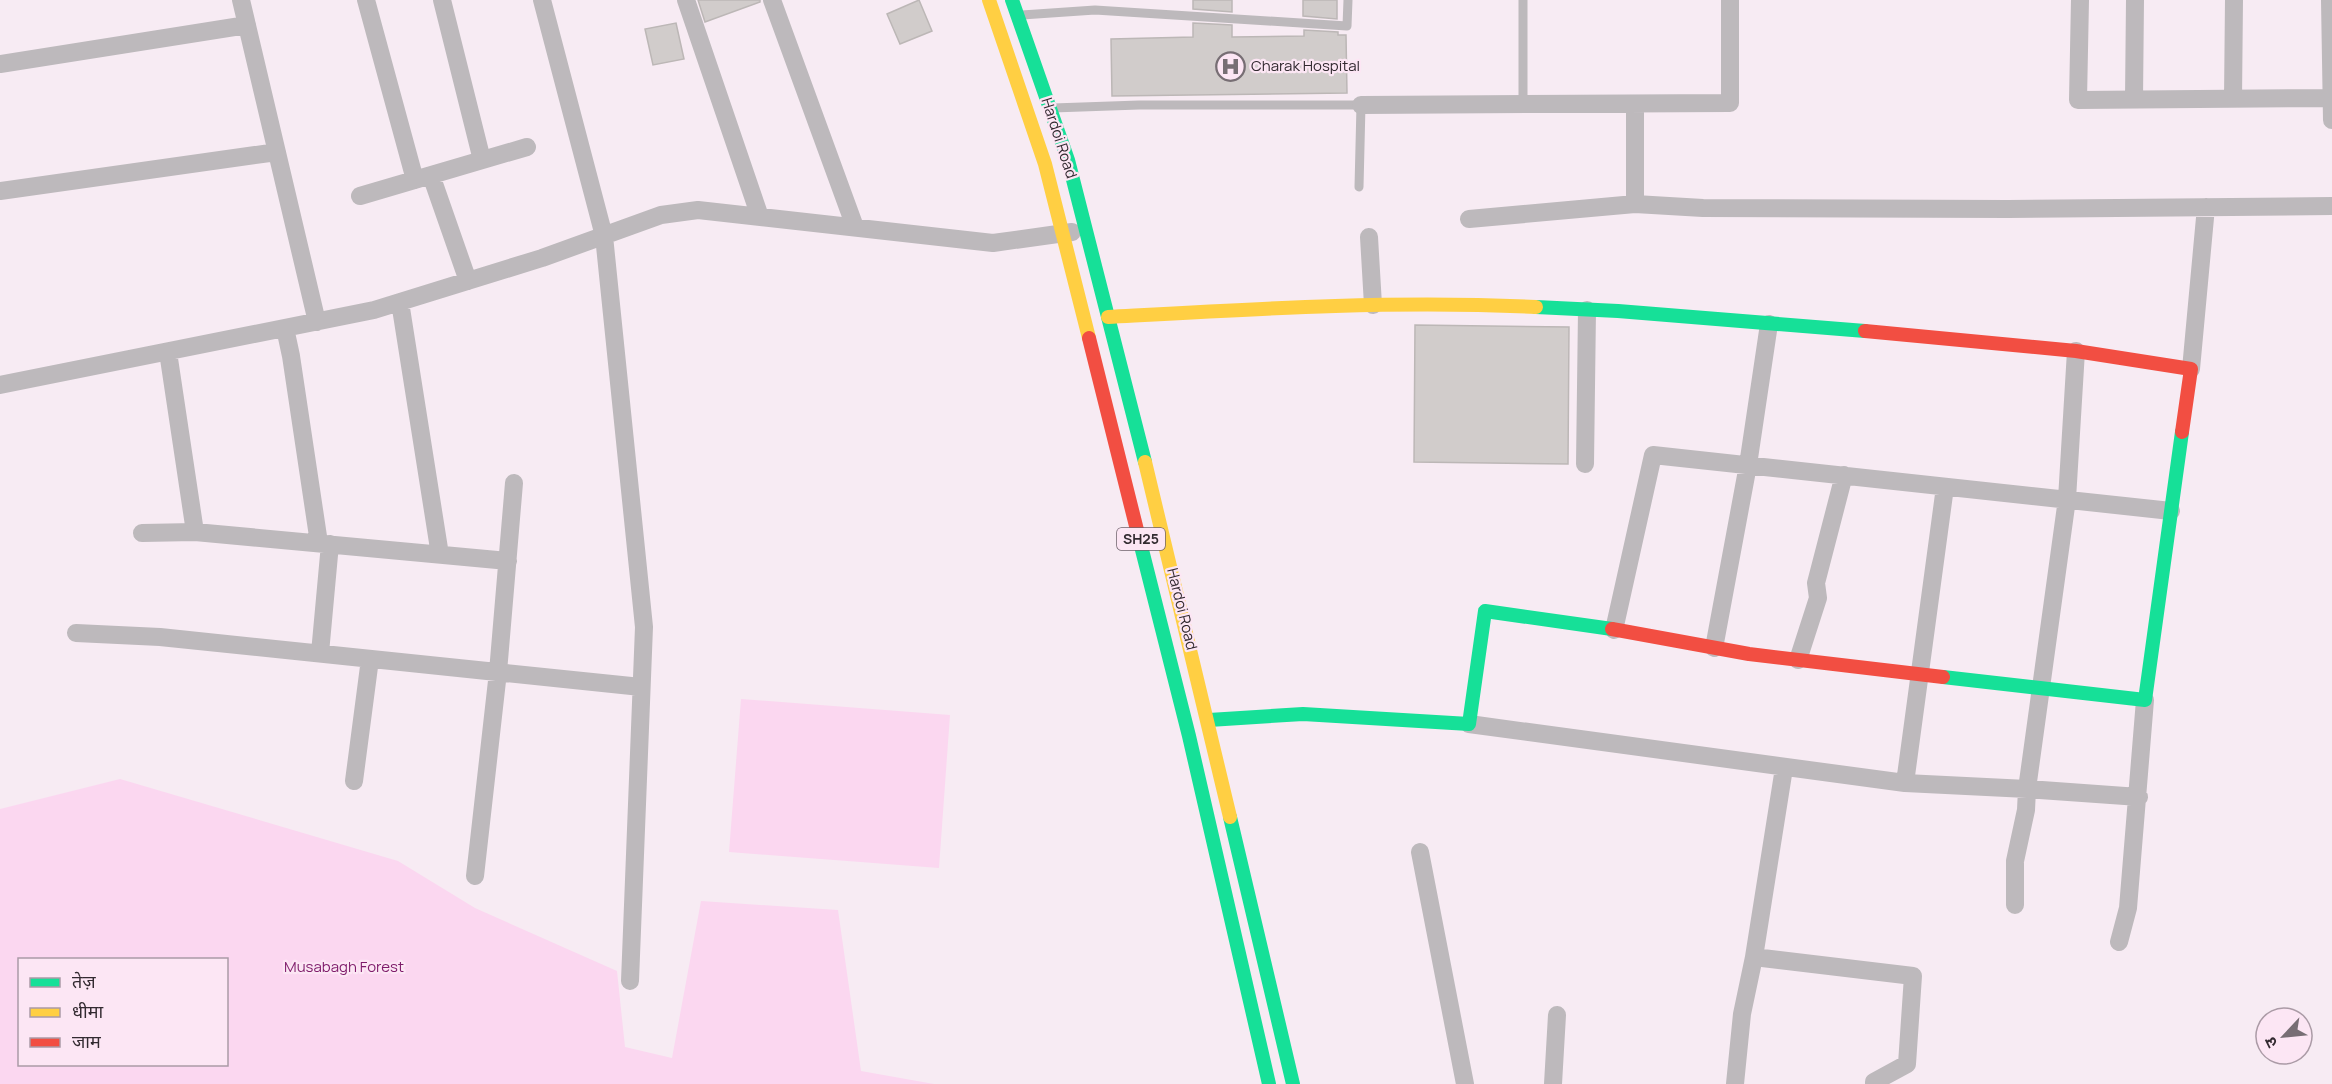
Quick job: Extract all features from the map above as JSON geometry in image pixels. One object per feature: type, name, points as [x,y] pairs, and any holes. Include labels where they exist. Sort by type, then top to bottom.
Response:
[{"type":"street","points":[[241,0],[317,322]]},
{"type":"street","points":[[366,0],[423,177],[468,281]]},
{"type":"street","points":[[442,0],[482,160]]},
{"type":"street","points":[[542,0],[604,236],[644,627],[630,981]]},
{"type":"street","points":[[686,0],[760,217]]},
{"type":"street","points":[[772,0],[855,227]]},
{"type":"street","name":"Hardoi Road","points":[[989,0],[1045,164],[1176,682],[1269,1084]]},
{"type":"street","name":"Hardoi Road","points":[[1012,0],[1068,160],[1209,720],[1293,1084]]},
{"type":"street","points":[[1361,105],[1730,103],[1730,0]]},
{"type":"street","points":[[2080,0],[2078,100],[2332,98]]},
{"type":"street","points":[[2134,0],[2134,99]]},
{"type":"street","points":[[2233,99],[2234,0]]},
{"type":"street","points":[[2330,0],[2332,120]]},
{"type":"street","points":[[0,64],[247,25]]},
{"type":"street","points":[[1635,104],[1635,204]]},
{"type":"street","points":[[360,195],[527,147]]},
{"type":"street","points":[[0,191],[277,152]]},
{"type":"street","points":[[1469,219],[1635,204],[1726,208],[2008,209],[2332,206]]},
{"type":"street","points":[[2119,942],[2128,908],[2139,797],[2145,700],[2192,369],[2206,207]]},
{"type":"street","points":[[0,385],[374,310],[542,258],[661,215],[698,210],[993,243],[1063,235],[1085,229]]},
{"type":"street","points":[[1370,237],[1373,305]]},
{"type":"street","points":[[400,302],[440,555]]},
{"type":"street","points":[[1108,317],[1260,308],[1454,303],[1587,310],[1769,324],[2076,351],[2192,369]]},
{"type":"street","points":[[1585,464],[1587,310]]},
{"type":"street","points":[[1713,648],[1748,465],[1769,324]]},
{"type":"street","points":[[285,328],[324,544],[320,653]]},
{"type":"street","points":[[2015,905],[2015,861],[2026,810],[2040,687],[2067,499],[2076,351]]},
{"type":"street","points":[[168,352],[195,532]]},
{"type":"street","points":[[1614,630],[1653,455],[2171,511]]},
{"type":"street","points":[[1798,660],[1818,598],[1816,583],[1844,475]]},
{"type":"street","points":[[475,876],[498,672],[514,483]]},
{"type":"street","points":[[1905,783],[1945,487]]},
{"type":"street","points":[[142,532],[195,532],[508,561]]},
{"type":"street","points":[[1469,724],[1485,611],[1798,660],[2145,700]]},
{"type":"street","points":[[76,633],[160,636],[641,687]]},
{"type":"street","points":[[354,781],[370,659]]},
{"type":"street","points":[[1176,682],[1198,675]]},
{"type":"street","points":[[1209,720],[1303,714],[1469,724],[1905,783],[2139,797]]},
{"type":"street","points":[[1735,1084],[1742,1014],[1754,957],[1784,768]]},
{"type":"street","points":[[1420,852],[1465,1084]]},
{"type":"street","points":[[1754,957],[1912,976],[1907,1064],[1874,1084]]},
{"type":"street","points":[[1553,1084],[1557,1015]]},
{"type":"lane","points":[[1018,16],[1095,10],[1347,26],[1348,0]]},
{"type":"lane","points":[[1523,0],[1523,104]]},
{"type":"lane","points":[[1027,112],[1050,108],[1139,105],[1361,105],[1359,187]]},
{"type":"green space","points":[[741,699],[950,715],[939,868],[729,852]]},
{"type":"green space","name":"Musabagh Forest","points":[[120,779],[398,861],[475,908],[617,971],[625,1047],[672,1058],[701,901],[838,910],[861,1071],[934,1084],[0,1084],[0,809]]},
{"type":"building","points":[[698,0],[760,0],[760,2],[705,22]]},
{"type":"building","points":[[919,0],[932,31],[900,44],[887,14]]},
{"type":"building","points":[[1193,0],[1232,0],[1232,12],[1193,9]]},
{"type":"building","points":[[1303,0],[1337,0],[1337,19],[1303,16]]},
{"type":"building","points":[[676,23],[684,59],[653,65],[645,29]]},
{"type":"building","points":[[1193,23],[1232,25],[1232,37],[1304,36],[1304,30],[1338,32],[1338,35],[1346,35],[1347,93],[1112,96],[1111,39],[1193,37]]},
{"type":"building","points":[[1415,325],[1569,327],[1568,464],[1414,462]]},
{"type":"traffic: fast","points":[[1012,0],[1068,160],[1145,462]]},
{"type":"traffic: fast","points":[[1536,307],[1618,311],[1865,331]]},
{"type":"traffic: fast","points":[[1943,677],[2145,700],[2182,432]]},
{"type":"traffic: fast","points":[[1139,538],[1189,736],[1269,1084]]},
{"type":"traffic: fast","points":[[1209,720],[1303,714],[1469,724],[1485,611],[1612,629]]},
{"type":"traffic: fast","points":[[1230,817],[1293,1084]]},
{"type":"traffic: slow","points":[[989,0],[1045,164],[1089,338]]},
{"type":"traffic: slow","points":[[1108,317],[1375,305],[1536,307]]},
{"type":"traffic: slow","points":[[1145,462],[1230,817]]},
{"type":"traffic: jam","points":[[1865,331],[2076,351],[2191,369],[2182,432]]},
{"type":"traffic: jam","points":[[1089,338],[1139,538]]},
{"type":"traffic: jam","points":[[1612,629],[1749,654],[1943,677]]},
{"type":"place","name":"Charak Hospital","points":[[1230,66]]}]
